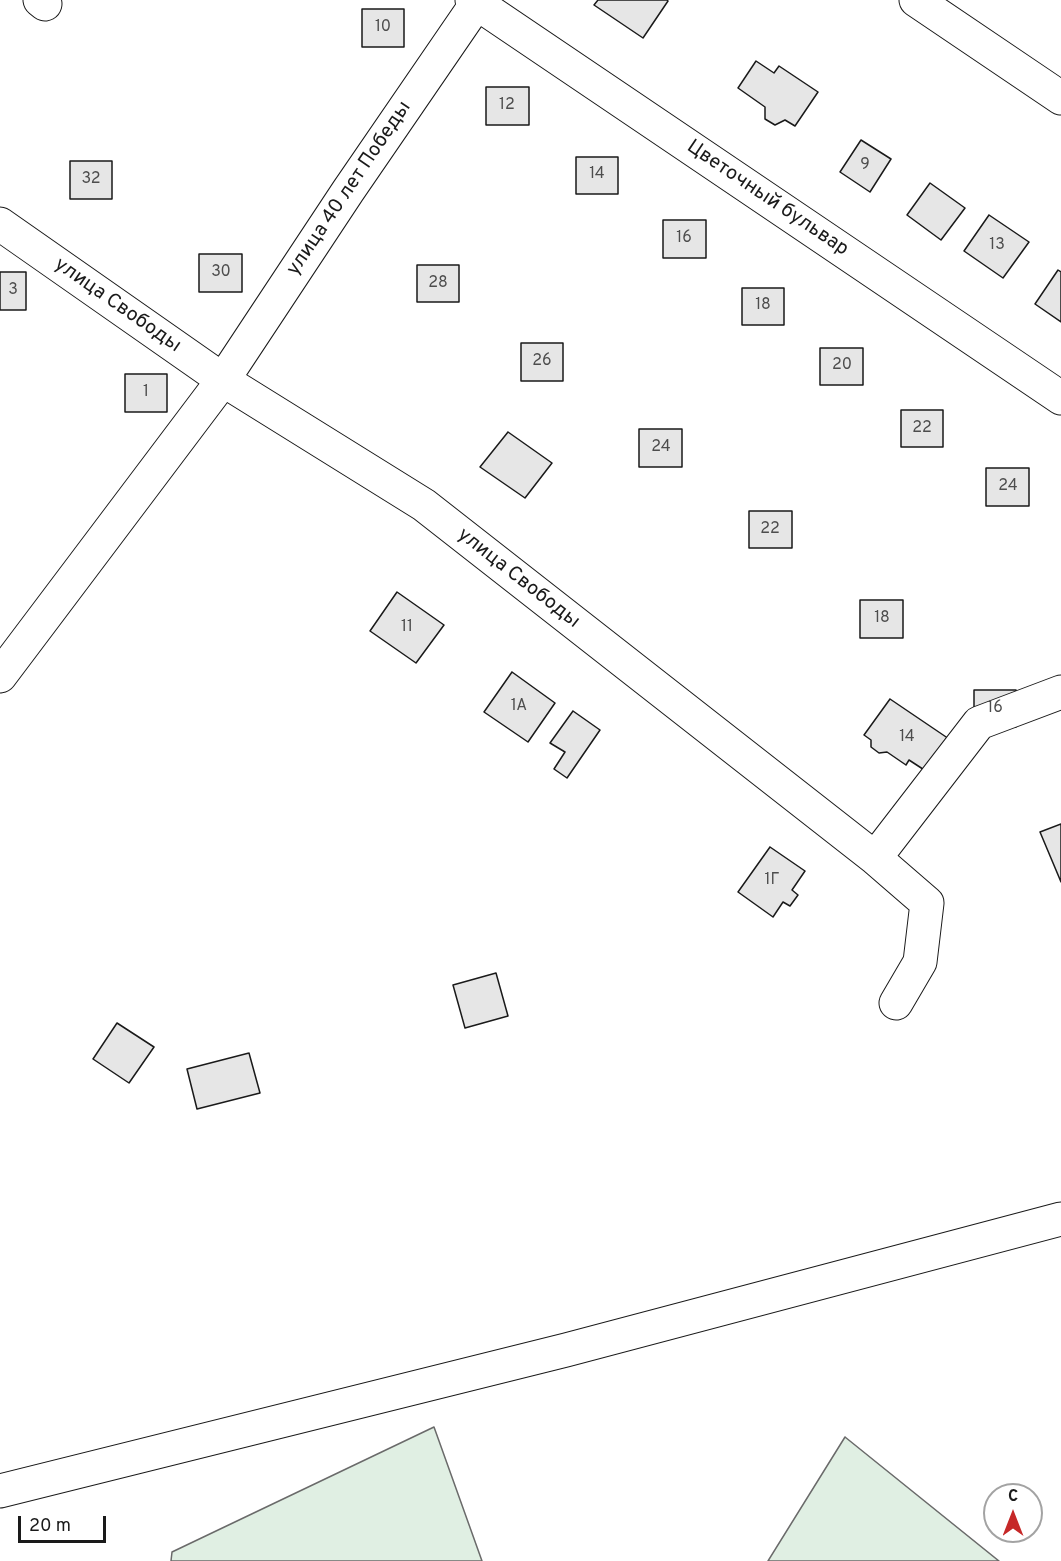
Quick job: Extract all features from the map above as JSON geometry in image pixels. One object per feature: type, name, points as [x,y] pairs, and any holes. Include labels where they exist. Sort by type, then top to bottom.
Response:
[{"type":"street","points":[[916,0],[1061,98]]},
{"type":"street","name":"улица 40 лет Победы","points":[[0,676],[223,380],[476,1]]},
{"type":"street","name":"Цветочный бульвар","points":[[476,1],[1061,398]]},
{"type":"street","name":"улица Свободы","points":[[0,224],[223,380],[424,505],[875,858],[927,903],[920,962],[896,1003]]},
{"type":"street","points":[[875,858],[979,723],[1061,692]]},
{"type":"street","points":[[0,1491],[566,1350],[1061,1219]]},
{"type":"green space","points":[[434,1427],[482,1561],[171,1561],[172,1552]]},
{"type":"green space","points":[[845,1437],[999,1561],[768,1561]]},
{"type":"building","points":[[598,0],[668,1],[643,38],[594,5]]},
{"type":"building","points":[[362,9],[404,9],[404,47],[362,47]]},
{"type":"building","points":[[756,61],[774,73],[779,66],[818,92],[795,126],[785,120],[775,125],[765,119],[765,107],[738,88]]},
{"type":"building","points":[[486,87],[529,87],[529,125],[486,125]]},
{"type":"building","points":[[861,140],[891,159],[870,192],[840,172]]},
{"type":"building","points":[[576,157],[618,157],[618,194],[576,194]]},
{"type":"building","points":[[70,161],[112,161],[112,199],[70,199]]},
{"type":"building","points":[[930,183],[965,208],[941,240],[907,215]]},
{"type":"building","points":[[989,215],[1029,242],[1003,278],[964,251]]},
{"type":"building","points":[[663,220],[706,220],[706,258],[663,258]]},
{"type":"building","points":[[199,254],[242,254],[242,292],[199,292]]},
{"type":"building","points":[[417,265],[459,265],[459,302],[417,302]]},
{"type":"building","points":[[1058,270],[1061,272],[1061,322],[1035,304]]},
{"type":"building","points":[[0,272],[26,272],[26,310],[0,310]]},
{"type":"building","points":[[742,288],[784,288],[784,325],[742,325]]},
{"type":"building","points":[[521,343],[563,343],[563,381],[521,381]]},
{"type":"building","points":[[820,348],[863,348],[863,385],[820,385]]},
{"type":"building","points":[[125,374],[167,374],[167,412],[125,412]]},
{"type":"building","points":[[901,410],[943,410],[943,447],[901,447]]},
{"type":"building","points":[[639,429],[682,429],[682,467],[639,467]]},
{"type":"building","points":[[508,432],[552,463],[525,498],[480,467]]},
{"type":"building","points":[[986,468],[1029,468],[1029,506],[986,506]]},
{"type":"building","points":[[749,511],[792,511],[792,548],[749,548]]},
{"type":"building","points":[[397,592],[444,625],[416,663],[370,631]]},
{"type":"building","points":[[860,600],[903,600],[903,638],[860,638]]},
{"type":"building","points":[[512,672],[555,703],[528,742],[484,712]]},
{"type":"building","points":[[974,690],[1016,690],[1016,727],[974,727]]},
{"type":"building","points":[[890,699],[955,743],[932,775],[909,760],[906,765],[887,752],[879,753],[871,747],[871,740],[864,735]]},
{"type":"building","points":[[573,711],[600,730],[567,778],[554,769],[565,752],[550,743]]},
{"type":"building","points":[[1061,824],[1061,882],[1040,832]]},
{"type":"building","points":[[770,847],[805,871],[792,890],[798,895],[790,906],[783,902],[773,917],[738,892]]},
{"type":"building","points":[[496,973],[508,1016],[465,1028],[453,985]]},
{"type":"building","points":[[117,1023],[154,1047],[129,1083],[93,1059]]},
{"type":"building","points":[[249,1053],[260,1093],[197,1109],[187,1069]]}]
